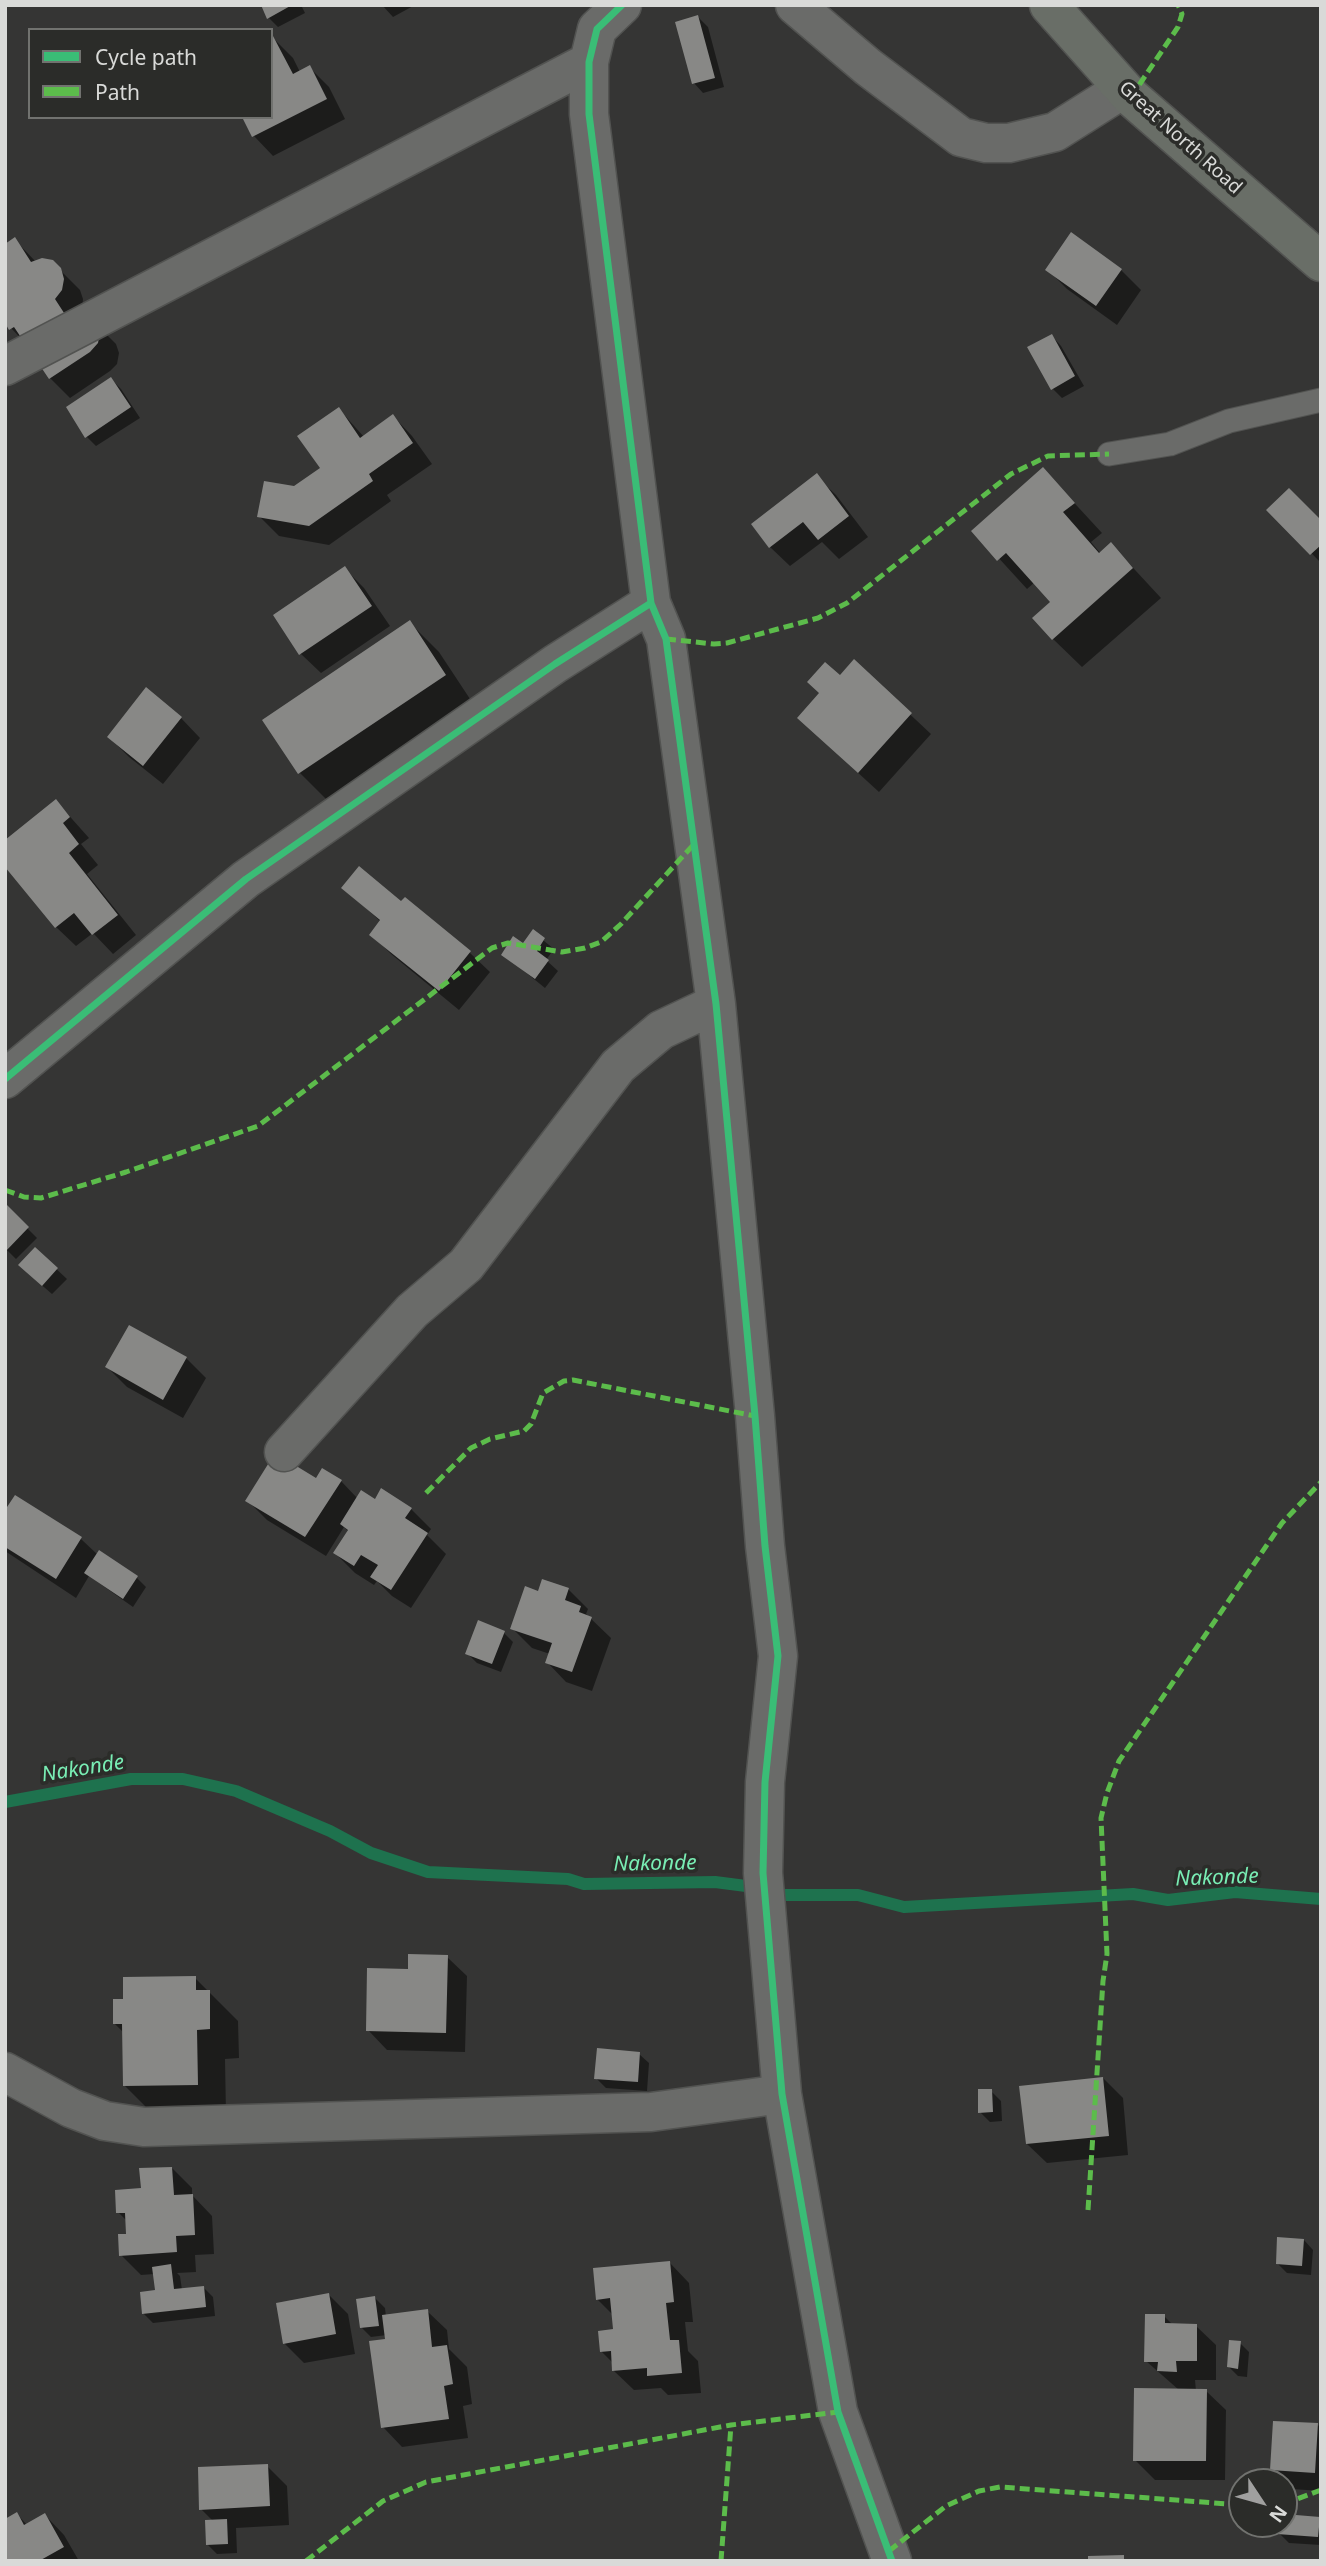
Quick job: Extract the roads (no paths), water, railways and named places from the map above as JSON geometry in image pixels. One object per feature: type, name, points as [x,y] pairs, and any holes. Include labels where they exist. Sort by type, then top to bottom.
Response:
[{"type":"highway","name":"Great North Road","points":[[1049,5],[1123,89],[1321,262]]},
{"type":"street","points":[[622,5],[597,29],[589,62],[589,114],[651,603],[666,639],[716,1004],[765,1546],[778,1656],[765,1782],[763,1873],[782,2094],[838,2412],[892,2561]]},
{"type":"street","points":[[795,5],[868,67],[961,136],[986,143],[1009,143],[1055,132],[1123,89]]},
{"type":"street","points":[[5,366],[589,62]]},
{"type":"street","points":[[5,1079],[246,879],[555,664],[651,603]]},
{"type":"street","points":[[284,1452],[412,1311],[478,1252],[618,1066],[661,1030],[716,1004]]},
{"type":"street","points":[[5,2072],[71,2108],[104,2121],[144,2127],[651,2112],[782,2094]]},
{"type":"lane","points":[[1109,454],[1170,444],[1228,421],[1321,400]]},
{"type":"waterway","name":"Nakonde","points":[[5,1802],[131,1779],[183,1779],[236,1791],[330,1831],[371,1853],[428,1872],[568,1879],[584,1884],[715,1882],[746,1886],[771,1895],[858,1895],[904,1907],[1133,1894],[1168,1900],[1235,1892],[1321,1899]]}]
